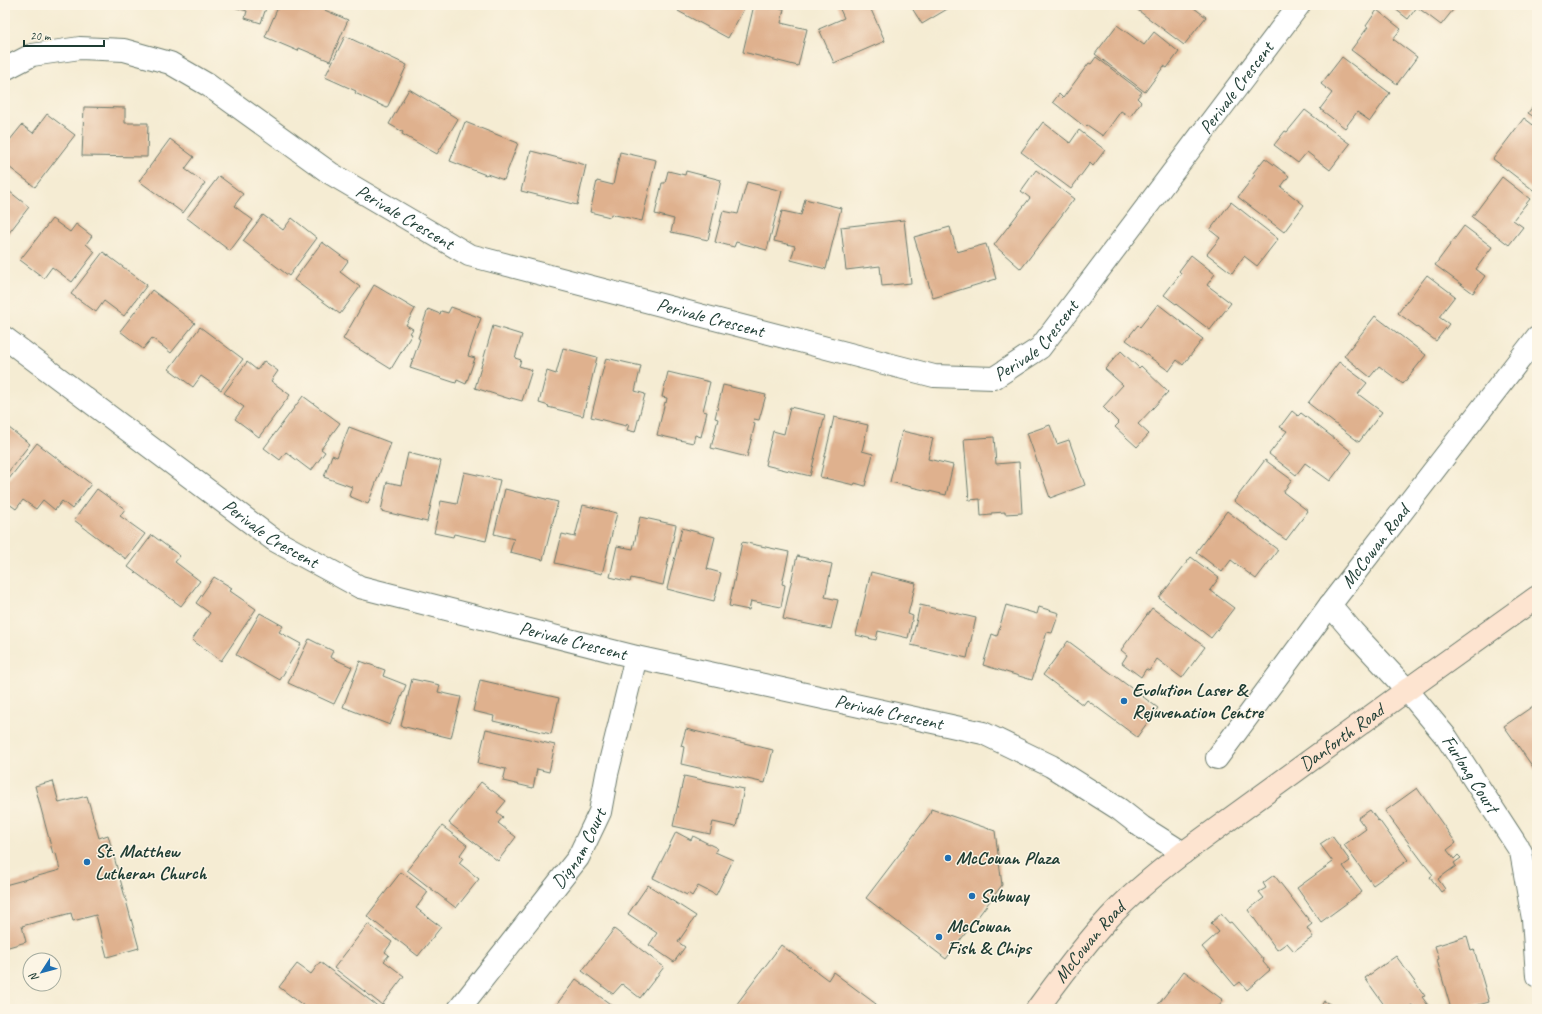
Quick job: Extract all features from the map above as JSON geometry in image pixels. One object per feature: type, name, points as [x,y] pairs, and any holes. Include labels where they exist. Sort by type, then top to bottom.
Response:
[{"type":"main road","name":"Danforth Road","points":[[1148,881],[1183,853],[1537,597]]},
{"type":"main road","name":"McCowan Road","points":[[1037,1009],[1109,918],[1148,881]]},
{"type":"street","name":"Perivale Crescent","points":[[5,69],[32,55],[80,48],[124,50],[170,63],[208,85],[330,173],[469,255],[934,376],[994,378],[1040,348],[1299,5]]},
{"type":"street","name":"McCowan Road","points":[[1217,758],[1330,605],[1537,337]]},
{"type":"street","name":"Perivale Crescent","points":[[5,338],[274,540],[360,587],[636,657],[983,733],[1051,766],[1119,809],[1142,827],[1183,853]]},
{"type":"street","name":"Furlong Court","points":[[1330,605],[1407,690],[1447,738],[1521,852],[1533,919],[1537,976]]},
{"type":"street","name":"Dignam Court","points":[[459,1009],[578,858],[600,812],[607,774],[636,657]]},
{"type":"building","points":[[227,5],[267,5],[261,23],[245,18],[247,11]]},
{"type":"building","points":[[279,5],[313,5],[348,20],[330,61],[299,48],[298,51],[265,37]]},
{"type":"building","points":[[681,5],[746,5],[728,38],[678,11]]},
{"type":"building","points":[[754,5],[768,5],[784,9],[781,23],[807,29],[798,66],[743,52]]},
{"type":"building","points":[[838,5],[869,5],[885,41],[834,63],[819,29],[844,18]]},
{"type":"building","points":[[910,5],[954,5],[922,24]]},
{"type":"building","points":[[1137,5],[1197,5],[1194,8],[1206,17],[1184,45],[1135,8]]},
{"type":"building","points":[[1390,5],[1457,5],[1441,25],[1417,7],[1408,19]]},
{"type":"building","points":[[1377,10],[1401,29],[1393,39],[1417,57],[1397,84],[1351,50],[1368,27],[1366,26]]},
{"type":"building","points":[[1117,25],[1144,45],[1154,32],[1179,52],[1167,68],[1164,66],[1145,92],[1095,54]]},
{"type":"building","points":[[345,36],[407,65],[387,108],[355,93],[356,91],[325,77]]},
{"type":"building","points":[[1096,57],[1142,92],[1137,98],[1141,102],[1130,117],[1121,111],[1103,136],[1087,125],[1085,127],[1053,102],[1059,94],[1063,98],[1089,63],[1091,64]]},
{"type":"building","points":[[1342,57],[1390,93],[1370,121],[1357,112],[1345,128],[1320,109],[1332,93],[1321,84]]},
{"type":"building","points":[[409,89],[458,119],[437,154],[402,134],[403,132],[389,124]]},
{"type":"building","points":[[1537,101],[1537,119],[1528,113]]},
{"type":"building","points":[[84,107],[125,108],[125,123],[148,123],[147,157],[82,156]]},
{"type":"building","points":[[1305,110],[1350,144],[1330,170],[1307,152],[1298,163],[1274,145]]},
{"type":"building","points":[[47,114],[75,135],[35,187],[5,164],[5,146],[22,125],[33,133]]},
{"type":"building","points":[[1524,118],[1537,128],[1537,193],[1493,159]]},
{"type":"building","points":[[465,122],[518,143],[504,180],[487,174],[486,175],[450,161]]},
{"type":"building","points":[[1043,122],[1070,143],[1079,130],[1105,150],[1093,166],[1090,163],[1071,189],[1021,152]]},
{"type":"building","points":[[170,139],[194,157],[185,169],[205,183],[183,213],[139,181]]},
{"type":"building","points":[[531,151],[586,165],[577,205],[521,191]]},
{"type":"building","points":[[620,152],[656,160],[642,221],[611,214],[610,217],[590,212],[597,181],[613,185]]},
{"type":"building","points":[[1265,158],[1289,176],[1281,187],[1304,205],[1284,232],[1238,197],[1255,175],[1253,173]]},
{"type":"building","points":[[1036,170],[1074,199],[1021,269],[994,245],[1030,198],[1021,191]]},
{"type":"building","points":[[668,171],[685,175],[686,171],[721,180],[708,240],[671,232],[674,219],[655,214],[662,183],[665,183]]},
{"type":"building","points":[[219,176],[243,194],[234,206],[253,220],[230,251],[187,218]]},
{"type":"building","points":[[1502,177],[1530,199],[1513,220],[1523,227],[1509,245],[1472,217]]},
{"type":"building","points":[[747,182],[782,191],[767,250],[736,242],[734,247],[715,242],[723,211],[738,214]]},
{"type":"building","points":[[5,188],[29,207],[5,238]]},
{"type":"building","points":[[805,199],[841,208],[826,269],[791,260],[795,246],[774,241],[782,211],[801,215]]},
{"type":"building","points":[[1231,202],[1278,239],[1257,266],[1244,256],[1232,273],[1207,254],[1220,238],[1210,230]]},
{"type":"building","points":[[263,215],[283,230],[292,218],[317,238],[289,276],[243,241]]},
{"type":"building","points":[[52,219],[70,232],[76,224],[92,236],[86,244],[95,252],[72,282],[52,267],[44,278],[20,260]]},
{"type":"building","points":[[904,220],[911,283],[882,286],[880,266],[846,270],[841,227]]},
{"type":"building","points":[[1464,226],[1492,247],[1476,269],[1485,276],[1473,293],[1435,265]]},
{"type":"building","points":[[950,227],[957,252],[986,244],[996,279],[933,298],[914,237]]},
{"type":"building","points":[[322,242],[348,261],[340,272],[360,287],[340,314],[294,280]]},
{"type":"building","points":[[103,252],[147,285],[124,316],[104,301],[96,312],[71,294]]},
{"type":"building","points":[[1191,255],[1215,274],[1207,285],[1231,303],[1210,330],[1164,295],[1181,273],[1179,271]]},
{"type":"building","points":[[1427,275],[1455,296],[1439,317],[1449,324],[1436,341],[1398,313]]},
{"type":"building","points":[[374,285],[415,309],[406,325],[413,329],[410,333],[412,334],[391,369],[343,339]]},
{"type":"building","points":[[152,290],[195,323],[171,353],[152,338],[143,349],[120,331]]},
{"type":"building","points":[[1158,304],[1203,339],[1183,365],[1177,360],[1169,371],[1126,340],[1138,325],[1140,327]]},
{"type":"building","points":[[451,307],[481,318],[468,356],[475,358],[466,384],[457,380],[456,383],[410,368],[428,309],[440,314],[441,311],[448,313]]},
{"type":"building","points":[[1375,316],[1426,355],[1403,384],[1379,366],[1370,377],[1344,356]]},
{"type":"building","points":[[493,326],[522,335],[515,358],[521,360],[519,366],[532,370],[522,401],[510,399],[475,388]]},
{"type":"building","points":[[200,327],[243,359],[221,390],[201,376],[193,387],[169,369]]},
{"type":"building","points":[[563,348],[597,357],[583,416],[548,407],[549,406],[539,403],[547,371],[556,374]]},
{"type":"building","points":[[1121,351],[1139,368],[1141,366],[1168,392],[1138,424],[1149,434],[1137,447],[1115,427],[1119,423],[1103,407],[1123,385],[1105,369]]},
{"type":"building","points":[[606,358],[641,366],[635,391],[645,394],[635,432],[627,430],[629,425],[627,424],[626,426],[591,417]]},
{"type":"building","points":[[264,361],[278,371],[271,381],[290,395],[259,437],[235,419],[244,407],[224,393],[247,362],[257,370]]},
{"type":"building","points":[[1339,362],[1367,383],[1358,394],[1382,412],[1359,442],[1308,403]]},
{"type":"building","points":[[668,372],[710,382],[703,411],[707,412],[701,437],[695,435],[693,443],[657,435],[667,398],[662,397]]},
{"type":"building","points":[[723,385],[766,395],[759,420],[754,419],[753,423],[755,424],[747,457],[711,448],[718,419],[715,418]]},
{"type":"building","points":[[303,396],[340,423],[321,449],[325,452],[311,471],[286,452],[280,460],[264,448]]},
{"type":"building","points":[[790,407],[825,415],[810,476],[765,465],[773,431],[784,434]]},
{"type":"building","points":[[1292,411],[1298,416],[1301,413],[1352,452],[1330,481],[1305,463],[1296,475],[1269,454],[1287,431],[1280,427]]},
{"type":"building","points":[[834,417],[868,425],[862,451],[873,454],[865,486],[820,477]]},
{"type":"building","points":[[5,425],[30,444],[5,476]]},
{"type":"building","points":[[1050,425],[1057,444],[1069,440],[1085,485],[1050,498],[1027,433]]},
{"type":"building","points":[[349,427],[391,443],[368,504],[349,496],[352,487],[324,477],[332,455],[337,457]]},
{"type":"building","points":[[902,431],[933,438],[928,459],[953,465],[946,495],[890,482]]},
{"type":"building","points":[[994,437],[996,464],[1019,462],[1022,513],[991,513],[991,515],[981,516],[980,499],[969,500],[964,439]]},
{"type":"building","points":[[37,443],[91,484],[72,509],[62,501],[55,510],[43,500],[36,509],[23,500],[16,509],[5,501],[5,484]]},
{"type":"building","points":[[408,453],[441,461],[427,522],[381,511],[387,482],[401,485]]},
{"type":"building","points":[[1265,460],[1292,480],[1283,492],[1308,511],[1286,540],[1234,501]]},
{"type":"building","points":[[464,472],[500,480],[486,541],[454,534],[453,537],[434,533],[441,501],[457,504]]},
{"type":"building","points":[[97,489],[125,509],[120,516],[145,534],[126,559],[74,520]]},
{"type":"building","points":[[505,489],[558,502],[543,560],[510,552],[514,539],[494,534]]},
{"type":"building","points":[[583,505],[617,513],[602,574],[555,563],[562,534],[575,537]]},
{"type":"building","points":[[1227,511],[1278,550],[1256,579],[1231,560],[1222,572],[1196,552]]},
{"type":"building","points":[[640,517],[676,525],[663,585],[631,578],[630,582],[610,577],[617,546],[633,549]]},
{"type":"building","points":[[682,528],[715,537],[707,569],[721,573],[714,601],[667,589]]},
{"type":"building","points":[[152,535],[180,556],[175,562],[200,581],[181,606],[128,567]]},
{"type":"building","points":[[742,542],[789,552],[782,584],[785,585],[781,607],[751,601],[749,610],[729,606]]},
{"type":"building","points":[[797,556],[832,564],[825,597],[838,600],[831,629],[783,619]]},
{"type":"building","points":[[1191,557],[1219,578],[1210,590],[1234,608],[1211,638],[1159,598]]},
{"type":"building","points":[[871,572],[916,583],[908,614],[913,616],[908,638],[878,631],[876,640],[856,635]]},
{"type":"building","points":[[214,577],[232,588],[230,591],[256,609],[221,661],[192,640],[210,613],[196,603]]},
{"type":"building","points":[[920,605],[976,618],[967,658],[911,645]]},
{"type":"building","points":[[1006,605],[1037,614],[1039,607],[1059,613],[1052,633],[1047,632],[1032,680],[983,665],[992,634],[997,636]]},
{"type":"building","points":[[1152,608],[1205,647],[1182,678],[1157,659],[1149,671],[1146,669],[1141,677],[1122,663],[1127,655],[1121,650]]},
{"type":"building","points":[[260,613],[283,626],[279,632],[301,644],[280,680],[236,655]]},
{"type":"building","points":[[309,639],[333,651],[330,657],[352,667],[334,704],[288,683]]},
{"type":"building","points":[[1068,641],[1158,708],[1137,737],[1087,700],[1083,705],[1043,675]]},
{"type":"building","points":[[360,661],[385,670],[383,676],[406,685],[390,725],[343,707]]},
{"type":"building","points":[[412,679],[440,685],[438,692],[461,697],[451,738],[401,726]]},
{"type":"building","points":[[480,680],[559,698],[551,734],[493,721],[494,716],[473,711]]},
{"type":"building","points":[[1536,704],[1537,769],[1535,770],[1504,726]]},
{"type":"building","points":[[486,729],[555,745],[549,772],[537,769],[533,788],[503,781],[506,769],[478,763]]},
{"type":"building","points":[[686,729],[773,750],[765,783],[681,764],[684,747],[681,746]]},
{"type":"building","points":[[684,776],[744,789],[736,827],[713,822],[710,834],[673,826]]},
{"type":"building","name":"St. Matthew Lutheran Church","points":[[53,781],[59,803],[87,796],[99,838],[108,835],[139,948],[107,957],[96,915],[73,921],[71,913],[22,926],[26,942],[5,948],[5,885],[60,870],[56,853],[53,854],[35,786]]},
{"type":"building","points":[[481,782],[506,801],[497,812],[503,817],[498,823],[516,837],[498,861],[449,823]]},
{"type":"building","points":[[1417,788],[1456,843],[1447,850],[1454,859],[1458,855],[1461,858],[1454,863],[1456,866],[1438,879],[1445,889],[1441,892],[1430,877],[1433,875],[1385,811]]},
{"type":"building","name":"McCowan Plaza","points":[[931,809],[995,831],[1002,885],[946,959],[866,898],[930,814]]},
{"type":"building","points":[[1370,810],[1408,860],[1373,885],[1344,845],[1366,829],[1358,818]]},
{"type":"building","points":[[442,826],[467,845],[460,855],[463,858],[459,863],[479,879],[456,908],[407,870]]},
{"type":"building","points":[[676,832],[691,840],[693,836],[717,848],[715,852],[733,860],[716,895],[698,886],[692,896],[688,893],[687,895],[653,878]]},
{"type":"building","points":[[1332,836],[1350,861],[1343,866],[1362,892],[1321,922],[1297,888],[1333,862],[1320,844]]},
{"type":"building","points":[[401,872],[428,892],[416,908],[441,927],[418,956],[367,916]]},
{"type":"building","points":[[1274,875],[1312,924],[1307,928],[1313,937],[1294,951],[1287,943],[1277,950],[1248,910],[1264,898],[1259,892],[1266,888],[1263,883]]},
{"type":"building","points":[[648,885],[696,916],[678,942],[685,947],[674,962],[649,945],[657,933],[628,914]]},
{"type":"building","points":[[1221,914],[1229,923],[1231,922],[1264,960],[1263,962],[1270,970],[1247,990],[1240,982],[1235,986],[1202,947],[1219,932],[1211,923]]},
{"type":"building","points":[[368,924],[392,942],[385,952],[389,955],[384,961],[404,976],[382,1005],[334,968]]},
{"type":"building","points":[[614,929],[664,967],[640,998],[622,984],[613,994],[582,971]]},
{"type":"building","points":[[1467,936],[1471,950],[1474,949],[1489,1002],[1465,1009],[1451,1009],[1437,960],[1439,959],[1435,946]]},
{"type":"building","points":[[781,945],[828,980],[833,972],[876,1004],[872,1009],[733,1009]]},
{"type":"building","points":[[1396,956],[1425,996],[1422,997],[1430,1008],[1414,1009],[1412,1005],[1406,1009],[1387,1009],[1365,978]]},
{"type":"building","points":[[320,962],[380,1008],[308,1009],[279,987],[297,964],[311,974]]},
{"type":"building","points":[[1184,971],[1223,1000],[1216,1009],[1162,1009],[1157,1006]]},
{"type":"building","points":[[576,979],[617,1009],[553,1009]]},
{"type":"building","points":[[1324,1001],[1339,1009],[1319,1009]]},
{"type":"place","name":"Evolution Laser & Rejuvenation Centre","points":[[1124,701]]},
{"type":"place","name":"McCowan Plaza","points":[[948,858]]},
{"type":"place","name":"St. Matthew Lutheran Church","points":[[87,862]]},
{"type":"place","name":"Subway","points":[[972,896]]},
{"type":"place","name":"McCowan Fish & Chips","points":[[939,937]]}]
